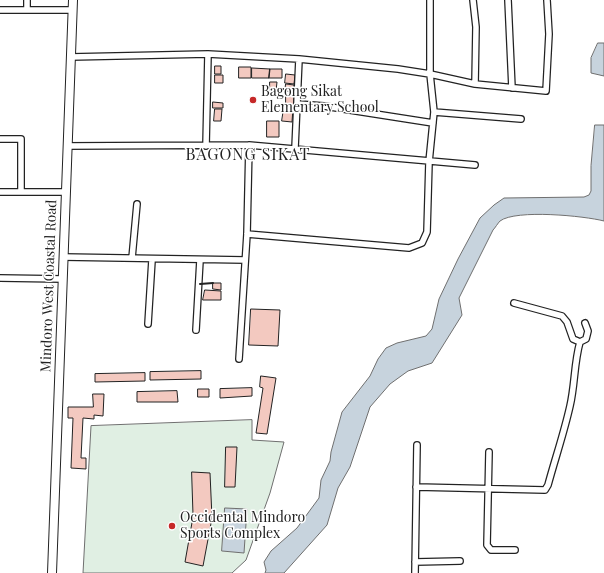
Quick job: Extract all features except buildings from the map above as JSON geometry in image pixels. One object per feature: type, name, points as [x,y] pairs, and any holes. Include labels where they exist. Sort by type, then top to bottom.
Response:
[{"type":"main road","name":"Mindoro West Coastal Road","points":[[52,573],[73,0]]},
{"type":"street","points":[[27,0],[27,10]]},
{"type":"street","points":[[247,234],[409,248],[422,243],[427,232],[429,162],[434,112],[430,74],[430,0]]},
{"type":"street","points":[[472,0],[476,27],[475,84]]},
{"type":"street","points":[[508,0],[512,88]]},
{"type":"street","points":[[70,57],[208,54],[299,59],[430,74],[475,84],[546,91],[549,34],[547,0]]},
{"type":"street","points":[[0,10],[72,10]]},
{"type":"street","points":[[206,146],[208,54]]},
{"type":"street","points":[[295,148],[299,59]]},
{"type":"street","points":[[298,104],[324,106],[433,123]]},
{"type":"street","points":[[434,112],[521,119]]},
{"type":"street","points":[[0,139],[21,139],[21,192]]},
{"type":"street","points":[[67,146],[249,146],[295,148],[429,162],[475,165]]},
{"type":"street","points":[[239,359],[247,234],[249,146]]},
{"type":"street","points":[[0,192],[65,192]]},
{"type":"street","points":[[132,258],[137,204]]},
{"type":"street","points":[[63,257],[132,258],[152,260],[245,260]]},
{"type":"street","points":[[148,324],[152,260]]},
{"type":"street","points":[[196,330],[200,260]]},
{"type":"street","points":[[0,278],[63,279]]},
{"type":"street","points":[[514,303],[562,316],[567,322],[573,339],[580,342],[583,342],[586,339],[588,331],[585,323]]},
{"type":"street","points":[[416,487],[545,490],[570,406],[576,358],[580,342]]},
{"type":"street","points":[[415,573],[417,445]]},
{"type":"street","points":[[489,452],[487,545],[491,550],[515,550]]},
{"type":"street","points":[[415,562],[460,561]]},
{"type":"green space","name":"Occidental Mindoro Sports Complex","points":[[252,420],[252,440],[284,442],[270,493],[246,560],[232,573],[83,573],[91,426]]},
{"type":"shaded area","points":[[598,43],[604,43],[604,76],[591,73],[591,58]]},
{"type":"shaded area","points":[[595,125],[604,125],[604,221],[582,217],[535,214],[508,217],[500,221],[493,230],[459,298],[462,315],[432,363],[408,371],[390,384],[370,407],[350,467],[338,488],[327,525],[284,573],[265,573],[266,570],[264,562],[271,551],[297,528],[319,498],[321,480],[330,461],[342,412],[370,376],[378,359],[386,348],[397,343],[426,336],[432,329],[439,299],[480,218],[504,198],[584,197],[589,195],[591,191],[591,166]]},
{"type":"shaded area","points":[[225,508],[247,509],[244,553],[222,551]]},
{"type":"wall","points":[[200,284],[213,283]]},
{"type":"place","name":"Bagong Sikat Elementary School","points":[[253,100]]},
{"type":"place","name":"Occidental Mindoro Sports Complex","points":[[172,526]]},
{"type":"district","name":"BAGONG SIKAT","points":[[248,155]]}]
